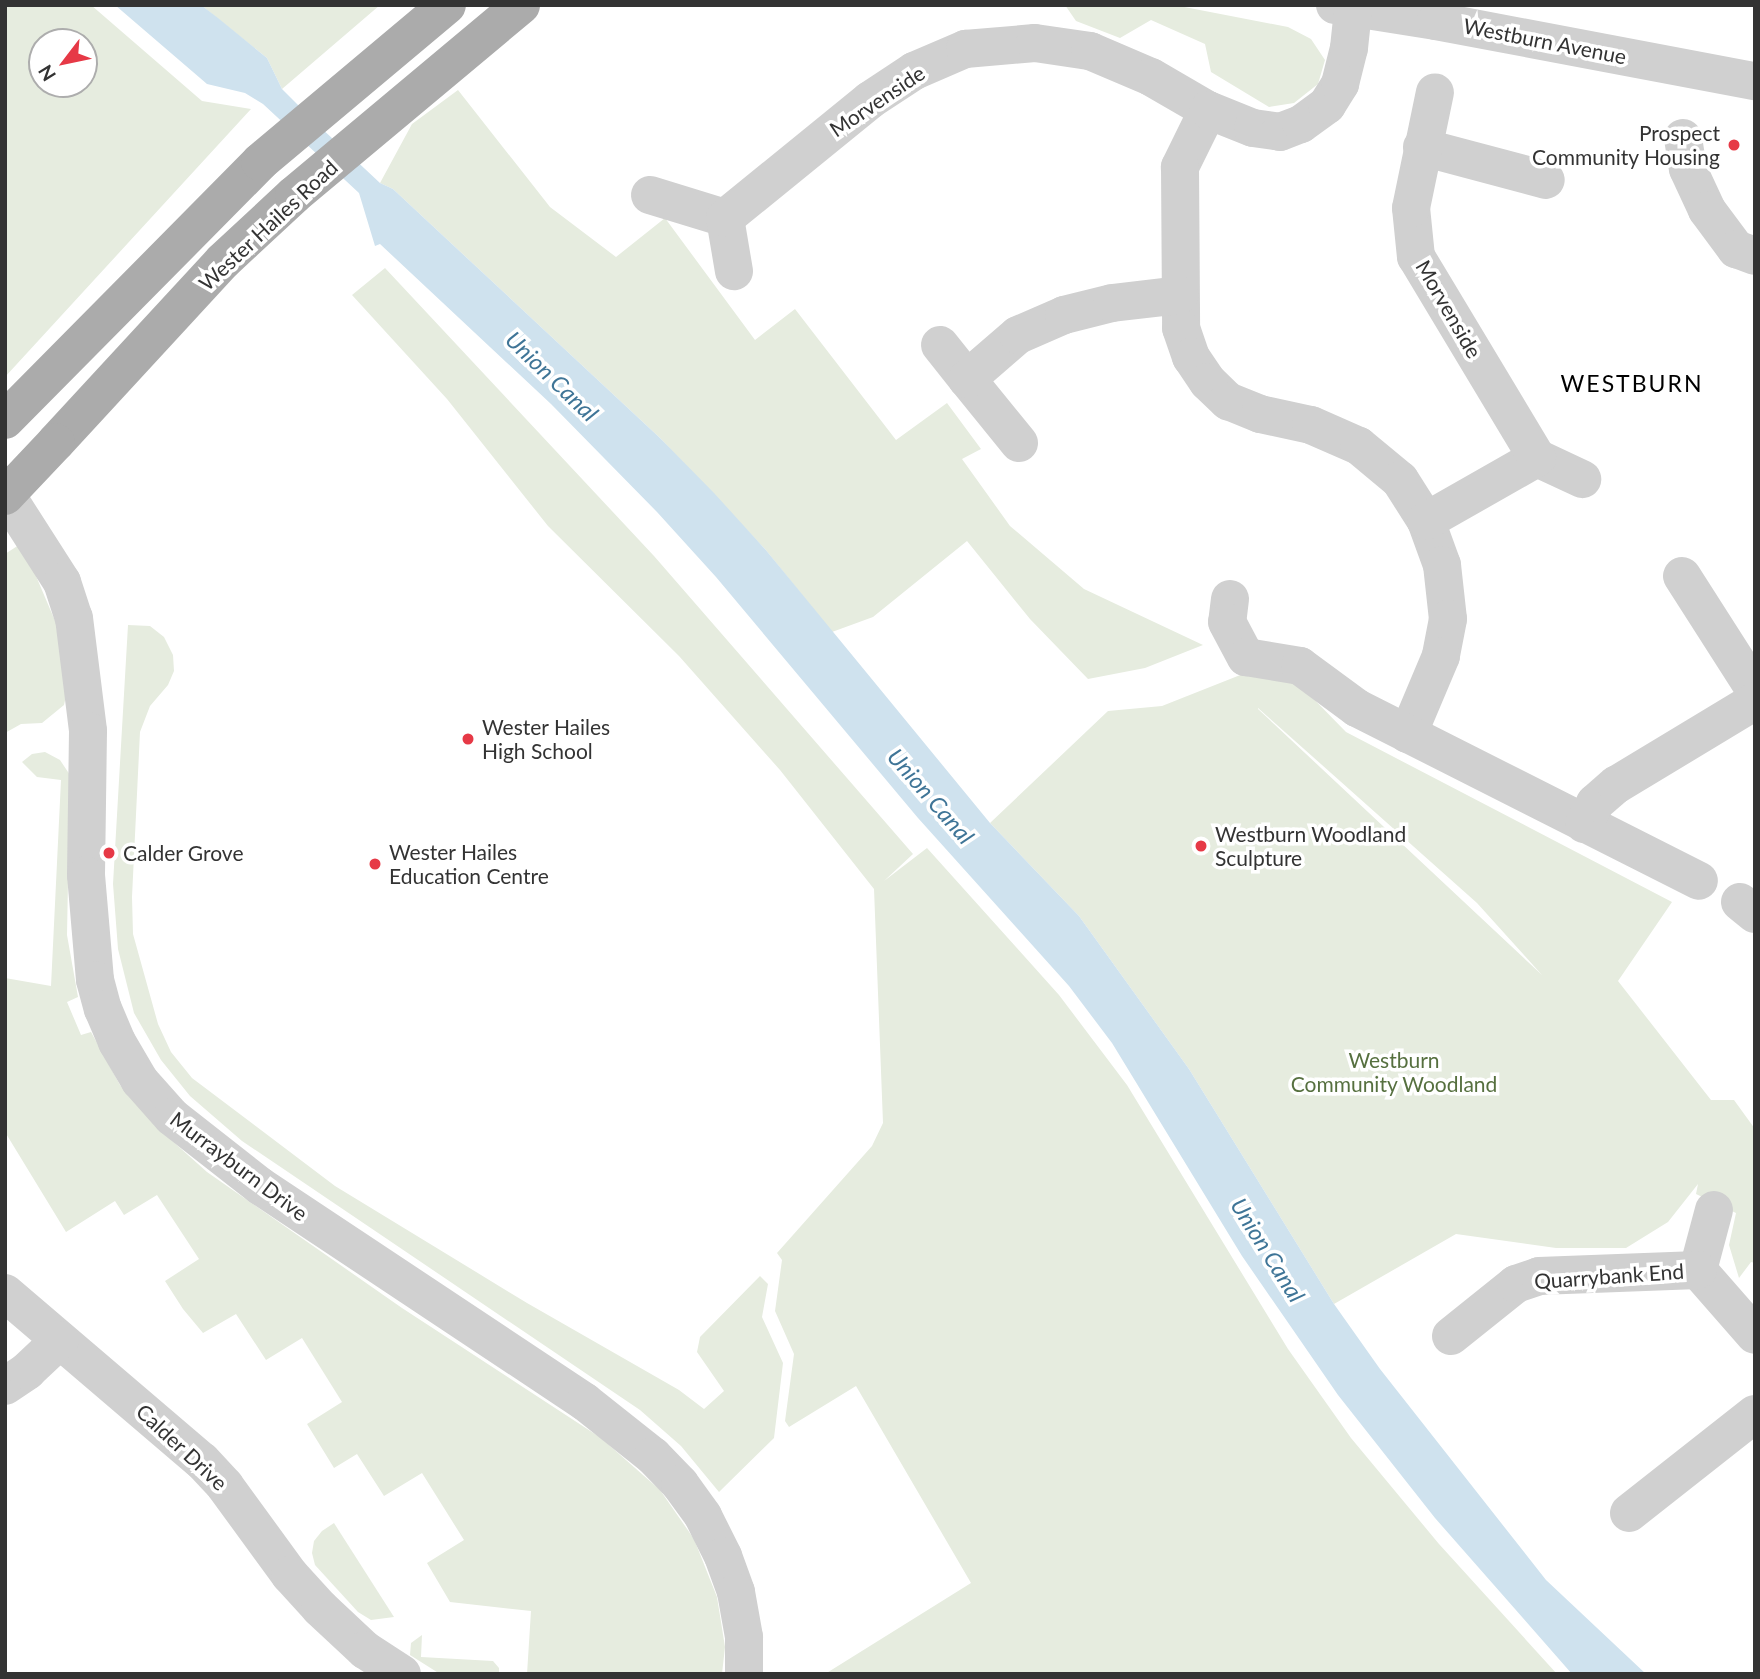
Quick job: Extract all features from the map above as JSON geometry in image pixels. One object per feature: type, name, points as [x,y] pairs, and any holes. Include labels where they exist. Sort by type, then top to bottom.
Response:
[{"type":"main road","points":[[13,412],[260,162],[447,5]]},
{"type":"main road","name":"Wester Hailes Road","points":[[5,495],[223,261],[294,195],[521,5]]},
{"type":"street","name":"Westburn Avenue","points":[[1344,7],[1436,21],[1755,81]]},
{"type":"street","name":"Morvenside","points":[[724,218],[870,100],[914,71],[965,49],[1035,43],[1090,51],[1151,77],[1209,110],[1253,128],[1280,132],[1301,124],[1327,105],[1340,84],[1349,48],[1344,7]]},
{"type":"street","name":"Morvenside","points":[[1434,92],[1411,208],[1416,257],[1537,457]]},
{"type":"street","points":[[1209,110],[1180,167],[1181,328],[1191,357],[1208,383],[1228,401],[1260,414],[1311,425],[1359,446],[1400,480],[1426,521],[1442,565],[1448,619],[1441,656],[1408,734]]},
{"type":"street","points":[[1683,138],[1688,169],[1706,210],[1736,249],[1755,256]]},
{"type":"street","points":[[1422,147],[1546,180]]},
{"type":"street","points":[[650,195],[724,218],[734,271]]},
{"type":"street","points":[[967,379],[1018,335],[1064,316],[1112,303],[1180,295]]},
{"type":"street","points":[[940,345],[1019,443]]},
{"type":"street","points":[[1426,521],[1537,457],[1582,479]]},
{"type":"street","name":"Murrayburn Drive","points":[[5,495],[62,582],[74,618],[88,731],[86,875],[95,980],[117,1042],[140,1081],[172,1117],[260,1186],[586,1402],[653,1456],[680,1484],[703,1516],[723,1556],[738,1603],[744,1637],[744,1674]]},
{"type":"street","points":[[1682,576],[1755,690]]},
{"type":"street","points":[[1230,599],[1227,622],[1246,657],[1300,666],[1357,708],[1699,881]]},
{"type":"street","points":[[1584,824],[1595,803],[1616,786],[1755,701]]},
{"type":"street","points":[[1714,1210],[1698,1270],[1755,1335]]},
{"type":"street","name":"Quarrybank End","points":[[1451,1336],[1481,1298],[1539,1276],[1698,1270]]},
{"type":"street","name":"Calder Drive","points":[[5,1293],[202,1461],[225,1486],[290,1575],[320,1608],[365,1650],[402,1674]]},
{"type":"street","points":[[5,1386],[27,1371],[60,1340]]},
{"type":"street","points":[[1629,1513],[1755,1414]]},
{"type":"green space","points":[[5,5],[91,5],[202,101],[251,109],[5,377]]},
{"type":"green space","points":[[201,5],[380,5],[282,89],[267,58]]},
{"type":"green space","points":[[1065,5],[1174,5],[1288,27],[1311,39],[1325,60],[1318,84],[1294,103],[1269,107],[1211,72],[1205,44],[1151,20],[1120,38],[1076,21]]},
{"type":"green space","points":[[458,90],[550,207],[616,257],[665,218],[755,340],[795,309],[896,440],[947,403],[981,449],[962,459],[1010,526],[1084,589],[1203,645],[1145,668],[1088,679],[1030,619],[967,541],[873,617],[832,632],[765,549],[660,438],[393,189],[380,183],[412,124]]},
{"type":"green space","points":[[385,268],[654,556],[913,854],[884,881],[927,848],[1059,995],[1127,1085],[1288,1349],[1351,1438],[1439,1544],[1557,1674],[825,1674],[971,1583],[856,1386],[789,1427],[785,1421],[794,1354],[775,1311],[782,1260],[777,1253],[872,1146],[883,1123],[874,889],[780,770],[679,656],[548,526],[447,399],[352,295]]},
{"type":"green space","points":[[22,543],[64,642],[67,692],[64,705],[42,723],[21,724],[5,733],[5,554]]},
{"type":"green space","points":[[128,625],[150,626],[164,637],[173,655],[174,671],[168,685],[150,706],[140,732],[132,897],[133,934],[158,1024],[171,1052],[192,1078],[335,1186],[527,1303],[679,1390],[704,1409],[724,1391],[697,1352],[700,1337],[760,1276],[768,1284],[762,1317],[783,1363],[774,1438],[719,1492],[681,1446],[640,1410],[242,1141],[190,1096],[161,1060],[134,1013],[118,949],[113,884]]},
{"type":"green space","name":"Westburn Community Woodland","points":[[1263,666],[1302,687],[1346,732],[1672,902],[1618,981],[1711,1100],[1734,1100],[1755,1129],[1755,1263],[1751,1262],[1739,1278],[1729,1245],[1736,1213],[1696,1194],[1698,1184],[1668,1222],[1626,1248],[1556,1248],[1456,1234],[1334,1304],[1189,1069],[1079,916],[990,823],[1108,711],[1162,706]],"holes":[[[1258,708],[1477,903],[1542,975]]]},
{"type":"green space","points":[[45,752],[60,760],[70,775],[67,935],[78,997],[67,1002],[81,1035],[91,1032],[120,1085],[160,1130],[207,1172],[402,1308],[601,1438],[660,1490],[694,1539],[717,1597],[725,1647],[722,1674],[527,1674],[531,1611],[450,1602],[427,1563],[464,1540],[422,1473],[384,1496],[357,1454],[334,1468],[307,1424],[342,1402],[302,1338],[266,1360],[236,1314],[203,1333],[183,1309],[165,1281],[199,1259],[157,1195],[124,1215],[115,1201],[66,1232],[5,1132],[5,978],[51,986],[61,780],[37,777],[22,762],[32,754]]},
{"type":"green space","points":[[334,1523],[394,1617],[371,1620],[358,1612],[315,1565],[312,1553],[314,1541]]},
{"type":"green space","points":[[422,1635],[421,1657],[493,1661],[499,1668],[499,1674],[440,1674],[410,1655],[411,1643]]},
{"type":"water","name":"Union Canal","points":[[115,5],[201,5],[218,18],[267,58],[282,89],[318,125],[380,183],[393,189],[660,438],[714,493],[765,549],[990,823],[1079,916],[1189,1069],[1334,1304],[1380,1369],[1546,1580],[1646,1674],[1572,1674],[1435,1518],[1338,1395],[1242,1256],[1112,1043],[1069,986],[918,818],[716,577],[657,512],[551,404],[380,244],[375,246],[359,193],[263,104],[245,93],[207,84]]},
{"type":"place","name":"Prospect Community Housing","points":[[1734,145]]},
{"type":"place","name":"Wester Hailes High School","points":[[468,739]]},
{"type":"place","name":"Westburn Woodland Sculpture","points":[[1201,846]]},
{"type":"place","name":"Calder Grove","points":[[109,853]]},
{"type":"place","name":"Wester Hailes Education Centre","points":[[375,864]]},
{"type":"district","name":"WESTBURN","points":[[1632,383]]}]
